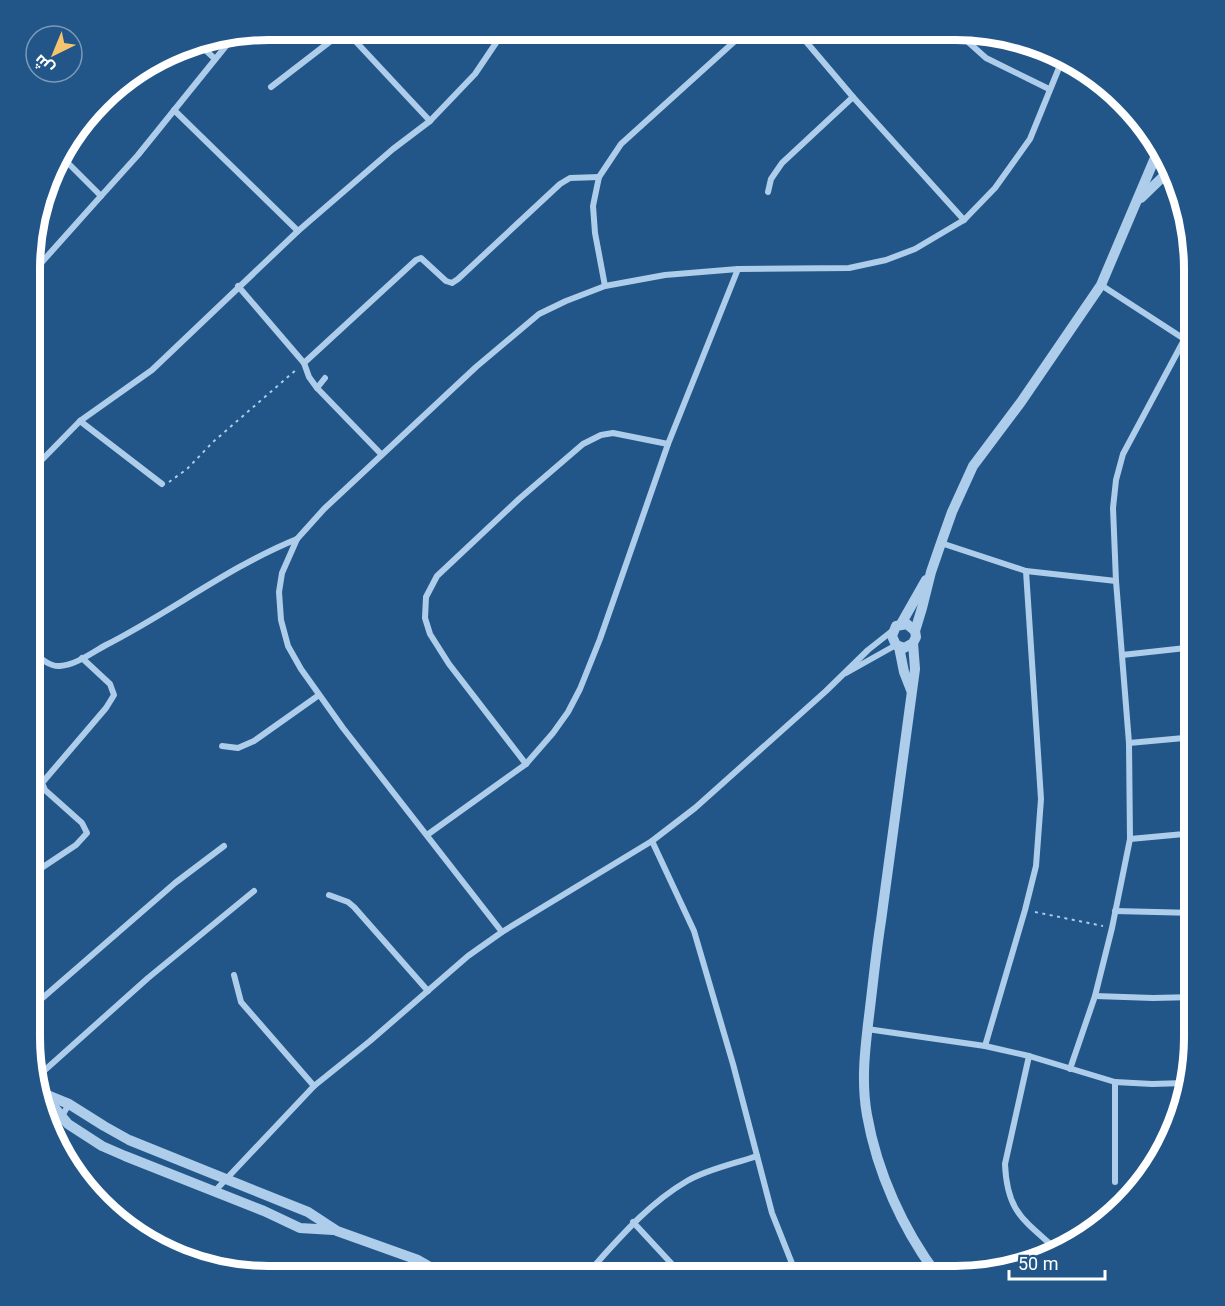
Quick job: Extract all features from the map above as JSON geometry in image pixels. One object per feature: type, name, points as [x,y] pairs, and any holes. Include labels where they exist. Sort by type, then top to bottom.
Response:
[{"type":"street","points":[[271,87],[332,40]]},
{"type":"street","points":[[354,40],[430,121]]},
{"type":"street","points":[[40,462],[80,422],[152,370],[298,231],[393,149],[430,121],[475,75],[498,40]]},
{"type":"street","points":[[605,286],[595,233],[593,206],[599,177],[621,144],[736,40]]},
{"type":"street","points":[[804,40],[964,220]]},
{"type":"street","points":[[967,41],[986,58],[1049,89]]},
{"type":"street","points":[[40,264],[138,155],[227,45]]},
{"type":"street","points":[[205,50],[215,59]]},
{"type":"street","points":[[502,932],[319,695],[288,646],[281,620],[279,592],[282,573],[297,539],[324,509],[381,454],[476,367],[539,314],[566,301],[605,286],[666,275],[738,269],[849,268],[886,260],[915,249],[964,220],[995,189],[1030,139],[1060,65]]},
{"type":"street","points":[[768,192],[771,179],[782,163],[853,97]]},
{"type":"street","points":[[174,110],[298,231]]},
{"type":"street","points":[[932,1266],[915,1242],[878,1160],[867,1115],[864,1086],[867,1029],[915,669],[913,643],[916,637],[915,631],[941,543],[973,466],[1021,402],[1101,285],[1156,158]]},
{"type":"street","points":[[67,162],[101,195]]},
{"type":"street","points":[[1135,204],[1164,175]]},
{"type":"street","points":[[304,363],[416,260],[421,258],[452,283],[560,184],[570,178],[599,177]]},
{"type":"street","points":[[427,835],[526,764],[558,726],[580,689],[600,639],[668,444],[738,269]]},
{"type":"street","points":[[1070,1069],[1095,996],[1130,839],[1129,743],[1116,581],[1113,508],[1116,480],[1123,454],[1184,340],[1101,285]]},
{"type":"street","points":[[238,286],[304,363],[309,377],[317,388],[381,454]]},
{"type":"street","points":[[317,388],[325,378]]},
{"type":"street","points":[[80,422],[162,484]]},
{"type":"street","points":[[526,764],[449,664],[430,634],[425,618],[426,597],[437,576],[519,499],[583,444],[601,435],[613,434],[668,444]]},
{"type":"street","points":[[40,658],[53,666],[62,666],[82,658],[131,632],[272,549],[297,539]]},
{"type":"street","points":[[941,543],[1026,571],[1116,581]]},
{"type":"street","points":[[985,1046],[1026,910],[1036,866],[1041,799],[1026,571]]},
{"type":"street","points":[[912,693],[898,646],[892,636],[931,572]]},
{"type":"street","points":[[213,1192],[314,1086],[468,956],[502,932],[652,841],[695,808],[826,691],[868,650],[897,627],[912,627],[915,631]]},
{"type":"street","points":[[840,676],[898,646],[904,648],[913,643]]},
{"type":"street","points":[[1122,655],[1184,648]]},
{"type":"street","points":[[40,869],[76,845],[87,833],[82,823],[45,790],[42,783],[106,708],[114,694],[110,684],[82,658]]},
{"type":"street","points":[[222,746],[238,748],[254,741],[319,695]]},
{"type":"street","points":[[1129,743],[1184,739]]},
{"type":"street","points":[[1130,839],[1184,833]]},
{"type":"street","points":[[652,841],[694,931],[730,1053],[772,1213],[793,1266]]},
{"type":"street","points":[[40,1000],[175,883],[224,846]]},
{"type":"street","points":[[43,1072],[148,978],[254,891]]},
{"type":"street","points":[[329,895],[348,902],[354,907],[428,991]]},
{"type":"street","points":[[1115,911],[1184,913]]},
{"type":"street","points":[[234,975],[241,1002],[314,1086]]},
{"type":"street","points":[[1095,996],[1184,997]]},
{"type":"street","points":[[867,1029],[985,1046],[1029,1056],[1115,1082],[1180,1083]]},
{"type":"street","points":[[1029,1056],[1005,1164],[1005,1181],[1010,1200],[1016,1211],[1051,1244]]},
{"type":"street","points":[[1115,1082],[1115,1182]]},
{"type":"street","points":[[48,1094],[129,1140],[308,1212],[337,1231],[429,1266]]},
{"type":"street","points":[[50,1103],[61,1116],[81,1133],[102,1146],[154,1169],[264,1211],[300,1228],[337,1231]]},
{"type":"street","points":[[58,1123],[69,1104]]},
{"type":"street","points":[[593,1266],[633,1222],[688,1180],[757,1156]]},
{"type":"street","points":[[633,1222],[675,1266]]},
{"type":"street","points":[[414,1266],[418,1260]]},
{"type":"path","points":[[162,484],[178,477],[213,442],[304,363]]},
{"type":"path","points":[[1026,910],[1112,928]]}]
